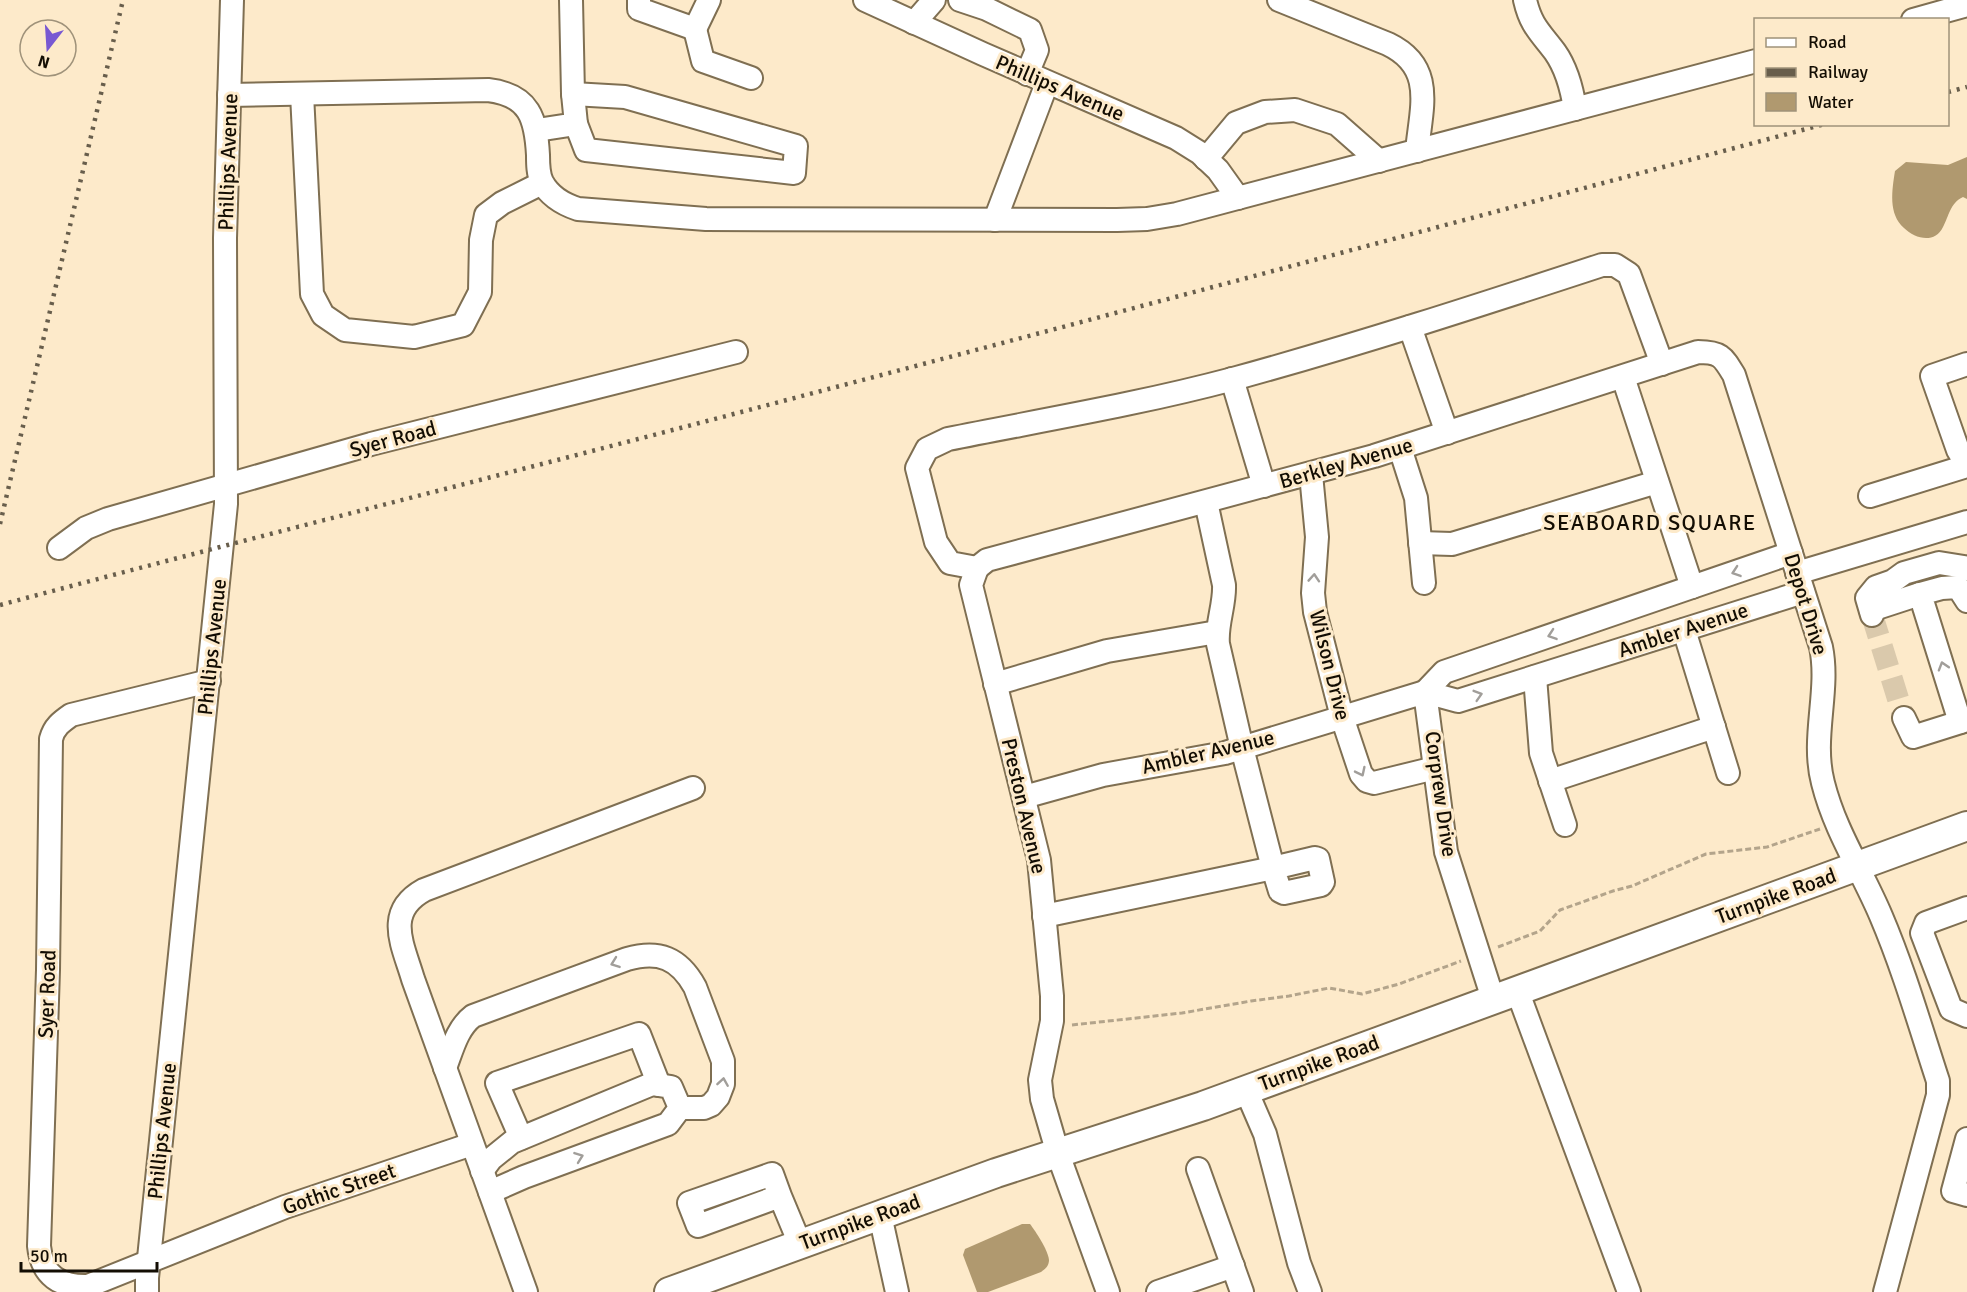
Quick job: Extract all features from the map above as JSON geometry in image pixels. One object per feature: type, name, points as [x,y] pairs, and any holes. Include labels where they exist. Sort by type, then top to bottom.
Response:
[{"type":"main road","name":"Turnpike Road","points":[[674,1291],[996,1173],[1246,1090],[1967,826]]},
{"type":"street","name":"Phillips Avenue","points":[[147,1292],[226,504],[225,238],[232,0]]},
{"type":"street","points":[[571,0],[573,94],[576,124],[586,150],[794,173],[796,146],[625,97],[573,94]]},
{"type":"street","points":[[639,0],[639,9],[695,29]]},
{"type":"street","points":[[709,0],[695,29],[703,61],[751,78]]},
{"type":"street","name":"Phillips Avenue","points":[[865,0],[1176,138],[1200,153],[1218,170],[1238,198]]},
{"type":"street","points":[[914,23],[934,0]]},
{"type":"street","points":[[960,0],[987,9],[1030,30],[1037,50],[1037,78],[995,220]]},
{"type":"street","points":[[1279,0],[1389,44],[1402,50],[1412,60],[1419,73],[1422,87],[1417,151]]},
{"type":"street","points":[[1525,0],[1528,14],[1536,30],[1556,53],[1566,74],[1575,109]]},
{"type":"street","points":[[1920,18],[1967,5]]},
{"type":"street","points":[[229,95],[500,92],[514,97],[525,106],[533,119],[537,130],[539,173],[542,183],[564,204],[578,209],[706,219],[1117,220],[1147,219],[1177,214],[1754,61]]},
{"type":"street","points":[[302,94],[312,294],[323,315],[345,330],[414,337],[463,325],[480,292],[481,240],[486,215],[502,203],[542,183]]},
{"type":"street","points":[[1206,159],[1236,123],[1265,112],[1295,110],[1336,124],[1379,161]]},
{"type":"street","points":[[537,130],[576,124]]},
{"type":"street","points":[[977,568],[950,563],[936,542],[917,468],[927,449],[948,439],[1119,405],[1232,379],[1410,327],[1602,265],[1615,265],[1629,274],[1662,364]]},
{"type":"street","points":[[1410,327],[1447,433]]},
{"type":"street","name":"Syer Road","points":[[59,548],[86,528],[108,519],[371,444],[736,352]]},
{"type":"street","name":"Berkley Avenue","points":[[977,568],[987,560],[1311,474],[1400,448],[1698,352],[1713,352]]},
{"type":"street","name":"Depot Drive","points":[[1713,352],[1724,358],[1734,375],[1821,646],[1824,666],[1819,738],[1822,780],[1836,824],[1881,916],[1938,1080],[1938,1095],[1885,1292]]},
{"type":"street","points":[[1870,496],[1967,466],[1958,450],[1932,376],[1967,364]]},
{"type":"street","points":[[1623,377],[1692,587]]},
{"type":"street","points":[[1232,379],[1264,486]]},
{"type":"street","points":[[1400,448],[1416,498],[1424,583]]},
{"type":"street","name":"Wilson Drive","points":[[1311,474],[1317,537],[1313,594],[1315,612],[1342,717],[1361,774],[1367,782],[1374,783],[1436,768]]},
{"type":"street","points":[[1420,543],[1452,544],[1657,482]]},
{"type":"street","points":[[1044,916],[1273,868],[1242,748],[1217,632],[1225,598],[1224,585],[1206,502]]},
{"type":"street","points":[[1797,573],[1967,522]]},
{"type":"street","points":[[1958,567],[1906,581],[1893,581],[1876,587],[1868,598],[1871,612],[1941,588],[1958,587],[1967,601]]},
{"type":"street","name":"Preston Avenue","points":[[977,568],[971,585],[1039,860],[1052,996],[1052,1021],[1040,1080],[1042,1099],[1058,1154],[1108,1292]]},
{"type":"street","name":"Ambler Avenue","points":[[1024,797],[1103,774],[1225,753],[1425,692],[1444,672],[1692,587],[1797,573]]},
{"type":"street","name":"Ambler Avenue","points":[[1425,692],[1458,701],[1684,630],[1797,573]]},
{"type":"street","points":[[1904,718],[1913,737],[1964,721],[1920,594]]},
{"type":"street","points":[[1684,630],[1728,773]]},
{"type":"street","points":[[995,684],[1107,651],[1217,632]]},
{"type":"street","points":[[1535,677],[1541,753],[1565,825]]},
{"type":"street","name":"Syer Road","points":[[59,1281],[44,1267],[39,1246],[49,959],[51,739],[59,723],[71,715],[209,681]]},
{"type":"street","name":"Corprew Drive","points":[[1425,692],[1446,852],[1629,1292]]},
{"type":"street","points":[[1550,781],[1714,727]]},
{"type":"street","points":[[526,1292],[413,979],[399,929],[399,917],[413,896],[424,890],[693,788]]},
{"type":"street","points":[[1967,908],[1933,920],[1955,977],[1946,996],[1951,1009],[1967,1016]]},
{"type":"street","points":[[445,1068],[460,1030],[473,1016],[627,959],[640,955],[660,956],[677,963],[689,976],[724,1066],[723,1084],[715,1102],[704,1108],[680,1108]]},
{"type":"street","points":[[521,1138],[497,1083],[639,1034],[659,1085]]},
{"type":"street","points":[[486,1182],[491,1159],[512,1142],[652,1084],[671,1086],[680,1108]]},
{"type":"street","points":[[1246,1090],[1265,1134],[1299,1263],[1310,1292]]},
{"type":"street","points":[[486,1182],[524,1177],[668,1124],[680,1108]]},
{"type":"street","points":[[1967,1139],[1953,1191],[1967,1195]]},
{"type":"street","name":"Gothic Street","points":[[59,1281],[74,1286],[88,1286],[285,1207],[472,1144]]},
{"type":"street","points":[[1198,1168],[1242,1292]]},
{"type":"street","points":[[780,1196],[800,1244]]},
{"type":"street","points":[[880,1215],[897,1292]]},
{"type":"street","points":[[1158,1292],[1233,1266]]},
{"type":"path","points":[[1496,947],[1540,931],[1560,910],[1632,886],[1706,854],[1767,847],[1836,824]]},
{"type":"path","points":[[1067,1026],[1182,1013],[1329,988],[1362,994],[1399,984],[1457,962]]},
{"type":"water","points":[[1967,157],[1967,199],[1963,197],[1955,203],[1939,232],[1935,236],[1925,238],[1914,235],[1904,228],[1893,209],[1895,171],[1906,162],[1948,165]]},
{"type":"water","points":[[1022,1224],[1030,1224],[1038,1236],[1048,1256],[1048,1266],[1041,1272],[988,1292],[977,1292],[963,1255],[965,1249]]},
{"type":"tunnel","points":[[1872,615],[1904,718]]},
{"type":"railway","points":[[0,524],[123,0]]},
{"type":"railway","points":[[1949,92],[1967,87]]},
{"type":"railway","points":[[0,605],[847,384],[1817,126]]},
{"type":"district","name":"SEABOARD SQUARE","points":[[1650,522]]}]
